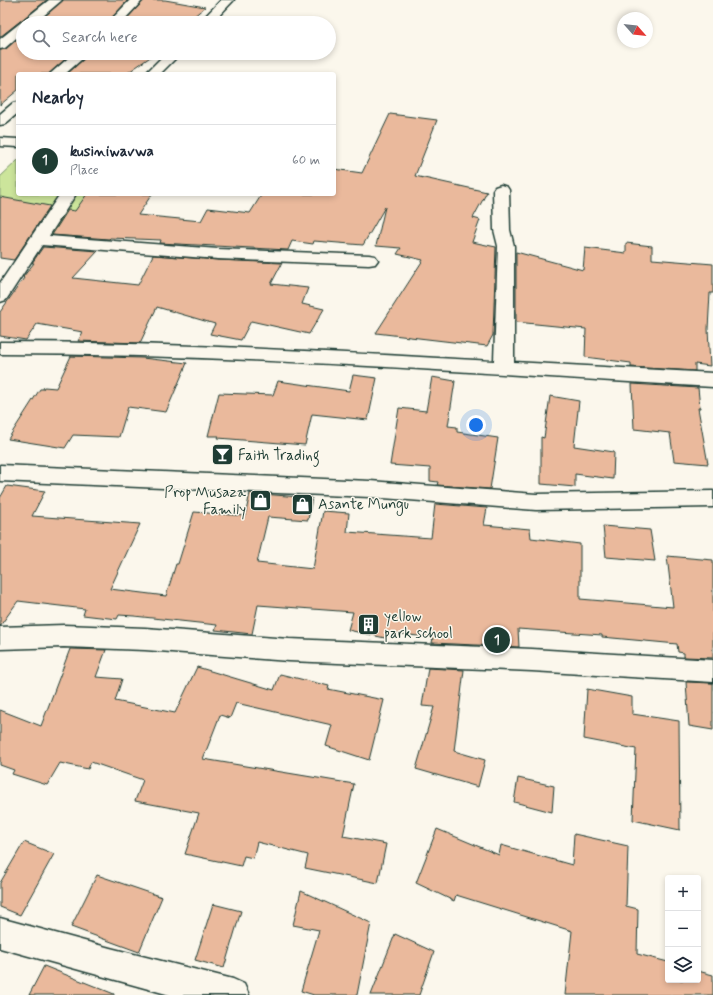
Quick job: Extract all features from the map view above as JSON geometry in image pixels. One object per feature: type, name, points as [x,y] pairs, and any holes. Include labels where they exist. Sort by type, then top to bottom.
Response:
[{"type":"street","points":[[36,16],[56,0]]},
{"type":"street","points":[[121,16],[138,0]]},
{"type":"street","points":[[212,16],[228,0]]},
{"type":"street","points":[[0,44],[16,31]]},
{"type":"street","points":[[59,72],[74,60]]},
{"type":"street","points":[[154,72],[167,60]]},
{"type":"street","points":[[0,121],[16,108]]},
{"type":"street","points":[[0,142],[16,143]]},
{"type":"street","points":[[501,190],[502,230],[506,246],[504,368]]},
{"type":"street","points":[[0,296],[39,240],[67,196]]},
{"type":"street","points":[[39,240],[218,254],[369,260]]},
{"type":"street","points":[[0,348],[96,348],[713,380]]},
{"type":"street","points":[[0,473],[370,489],[536,502],[713,499]]},
{"type":"street","points":[[0,638],[64,636],[289,650],[532,660],[713,671]]},
{"type":"street","points":[[0,933],[110,964],[233,995]]},
{"type":"green space","points":[[16,162],[16,196],[118,196],[81,235],[40,243],[6,228],[0,217],[0,177]]},
{"type":"building","points":[[0,0],[47,0],[27,16],[16,16],[16,24],[0,37]]},
{"type":"building","points":[[63,0],[128,0],[113,16],[45,16]]},
{"type":"building","points":[[144,0],[165,0],[205,7],[194,16],[129,16]]},
{"type":"building","points":[[16,40],[16,60],[64,60],[51,72],[16,72],[16,92],[0,105],[0,50],[6,49]]},
{"type":"building","points":[[82,60],[146,60],[129,72],[69,72]]},
{"type":"building","points":[[390,114],[437,120],[415,176],[487,192],[473,218],[480,220],[472,242],[496,247],[493,335],[487,346],[376,333],[423,260],[397,254],[401,248],[376,246],[385,207],[363,245],[314,241],[313,244],[292,241],[288,250],[160,243],[161,240],[109,239],[52,235],[68,210],[75,211],[86,196],[151,196],[138,215],[201,221],[208,208],[250,213],[261,196],[336,196],[336,169],[362,173]]},
{"type":"building","points":[[0,197],[50,206],[14,260],[0,258]]},
{"type":"building","points":[[626,243],[652,246],[652,259],[713,264],[713,293],[710,293],[708,329],[710,366],[695,364],[695,371],[631,367],[631,363],[585,357],[586,329],[516,322],[516,252],[583,270],[585,248],[626,253]]},
{"type":"building","points":[[43,247],[98,251],[73,278],[138,285],[153,255],[282,263],[271,284],[308,288],[302,304],[324,309],[309,334],[251,321],[241,340],[210,334],[215,324],[157,307],[140,343],[78,341],[83,332],[37,324],[26,340],[0,336],[0,312],[34,263],[32,263]]},
{"type":"building","points":[[71,356],[142,358],[187,363],[166,412],[128,407],[119,437],[73,435],[65,448],[8,439],[40,389],[43,389],[44,387],[56,388]]},
{"type":"building","points":[[353,375],[377,378],[368,420],[312,414],[305,445],[208,436],[219,393],[273,395],[278,381],[349,391]]},
{"type":"building","points":[[432,377],[455,381],[448,426],[457,427],[457,432],[498,438],[490,489],[437,485],[438,482],[430,481],[430,468],[390,465],[399,408],[426,411]]},
{"type":"building","points":[[632,384],[698,388],[700,408],[698,408],[708,464],[674,461],[670,433],[634,429]]},
{"type":"building","points":[[550,396],[579,401],[574,446],[614,452],[613,479],[575,474],[575,487],[541,484],[541,437],[544,438]]},
{"type":"building","points":[[7,486],[45,491],[32,516],[140,524],[110,589],[166,596],[176,564],[178,564],[194,512],[245,516],[250,493],[312,498],[308,520],[268,517],[257,563],[313,569],[323,511],[349,513],[347,532],[431,538],[435,504],[487,508],[484,525],[530,529],[531,538],[580,544],[580,599],[673,607],[667,556],[713,560],[713,658],[684,657],[684,653],[678,652],[677,644],[602,637],[602,635],[518,629],[519,647],[432,643],[433,638],[387,632],[385,638],[348,630],[353,612],[258,605],[252,634],[215,630],[217,625],[134,616],[119,615],[117,619],[83,615],[85,609],[18,601],[0,626],[0,498]]},
{"type":"building","points":[[603,526],[650,530],[655,561],[606,557]]},
{"type":"building","points":[[70,649],[106,650],[96,677],[122,679],[115,701],[175,713],[197,667],[274,690],[280,674],[329,686],[328,689],[384,700],[369,760],[326,746],[332,725],[236,703],[230,718],[220,715],[203,759],[354,784],[343,836],[386,844],[378,883],[305,868],[308,855],[257,842],[253,858],[244,856],[241,866],[185,854],[199,813],[135,801],[143,780],[91,762],[88,769],[60,763],[47,785],[12,774],[14,770],[0,765],[0,710],[41,726]]},
{"type":"building","points":[[428,668],[464,670],[454,751],[485,760],[478,787],[416,769],[434,707],[422,706]]},
{"type":"building","points":[[686,682],[713,683],[713,730],[689,726]]},
{"type":"building","points":[[587,689],[632,697],[632,714],[679,721],[680,830],[633,820],[636,749],[584,739]]},
{"type":"building","points":[[518,778],[554,786],[552,812],[514,802]]},
{"type":"building","points":[[437,829],[499,855],[501,845],[572,865],[574,834],[628,846],[626,906],[638,909],[637,954],[665,961],[665,983],[701,983],[701,972],[713,975],[713,995],[565,995],[572,931],[456,895],[454,901],[416,883]]},
{"type":"building","points":[[24,842],[54,854],[20,915],[0,907],[0,883]]},
{"type":"building","points":[[97,875],[162,897],[139,952],[71,927]]},
{"type":"building","points":[[301,891],[371,923],[357,995],[314,995],[301,991],[319,930],[293,925]]},
{"type":"building","points":[[213,904],[241,911],[224,968],[195,960]]},
{"type":"building","points":[[395,934],[434,952],[419,995],[371,995]]},
{"type":"building","points":[[44,966],[114,994],[114,995],[29,995]]},
{"type":"place","name":"Faith Trading","points":[[223,455]]},
{"type":"place","name":"Prop Musaza Family","points":[[261,501]]},
{"type":"place","name":"Asante Mungu","points":[[302,504]]},
{"type":"place","name":"yellow park school","points":[[369,625]]},
{"type":"place","name":"kusiniwavwa","points":[[497,640]]}]
